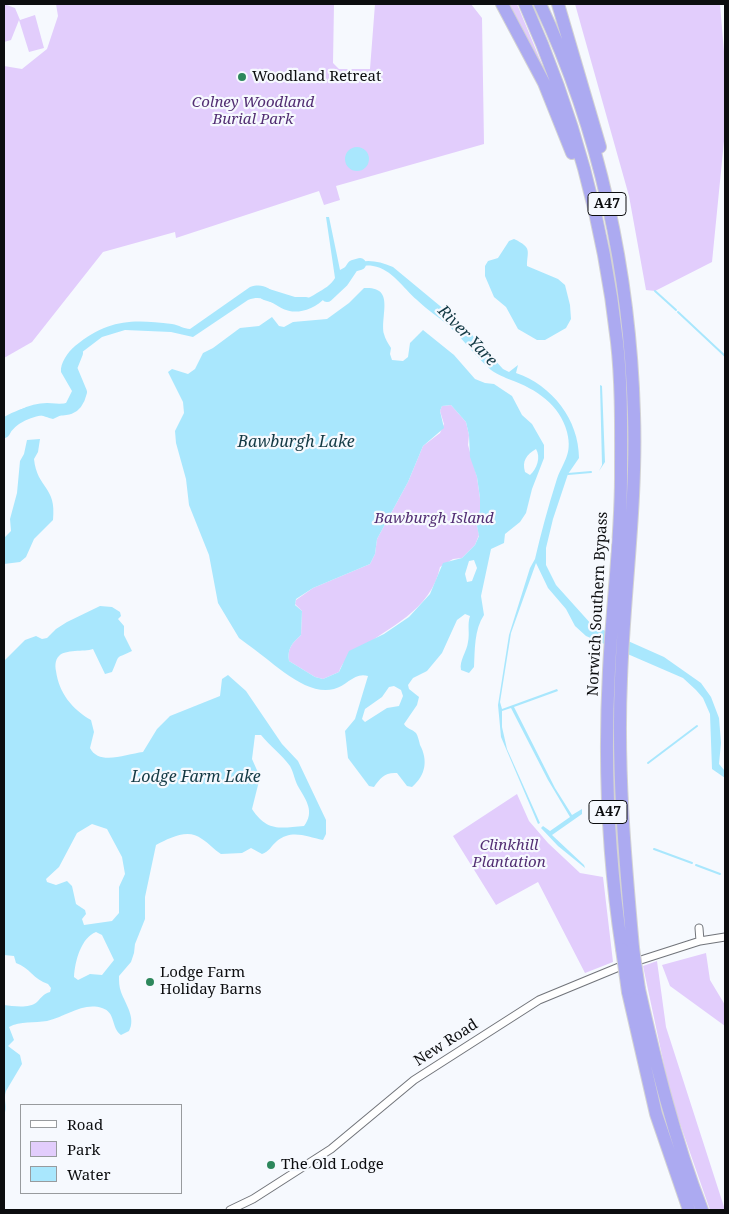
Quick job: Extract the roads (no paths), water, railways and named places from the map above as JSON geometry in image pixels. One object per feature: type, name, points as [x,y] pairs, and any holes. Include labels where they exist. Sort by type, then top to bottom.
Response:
[{"type":"highway","name":"A47","points":[[502,4],[544,83],[579,172],[595,230],[617,344]]},
{"type":"highway","name":"Norwich Southern Bypass","points":[[525,4],[564,100],[588,179],[606,261],[617,344],[621,481],[615,677],[627,949],[656,1114],[689,1210]]},
{"type":"highway","name":"Norwich Southern Bypass","points":[[540,4],[567,68],[599,167],[623,286],[634,414],[633,488],[618,615]]},
{"type":"highway","name":"A47","points":[[558,4],[591,111],[622,241],[630,302],[634,414]]},
{"type":"highway","name":"Norwich Southern Bypass","points":[[633,990],[685,1166],[702,1210]]},
{"type":"street","points":[[698,928],[700,941]]},
{"type":"street","name":"New Road","points":[[230,1210],[252,1199],[331,1149],[414,1080],[539,1000],[619,967],[700,941],[725,937]]},
{"type":"water","points":[[357,147],[362,148],[368,154],[368,164],[362,170],[357,171],[352,170],[346,164],[345,159],[346,154],[352,148]]},
{"type":"water","points":[[326,217],[329,217],[340,270],[366,261],[379,262],[393,267],[463,325],[503,369],[509,372],[518,365],[516,373],[541,386],[561,406],[574,430],[579,458],[568,474],[553,519],[546,548],[546,565],[556,585],[592,625],[664,657],[701,683],[711,697],[719,718],[721,743],[719,764],[725,771],[725,778],[712,769],[710,714],[703,698],[696,690],[683,678],[586,636],[575,626],[566,609],[548,588],[536,563],[511,633],[500,702],[502,709],[557,689],[558,691],[514,707],[555,788],[572,815],[582,809],[582,814],[552,835],[585,868],[558,846],[541,828],[543,826],[550,831],[570,817],[548,780],[511,708],[502,711],[502,727],[507,749],[540,823],[538,824],[501,737],[498,705],[509,635],[530,568],[535,559],[558,475],[568,453],[569,447],[564,422],[553,406],[538,393],[491,370],[449,326],[421,304],[392,275],[373,266],[363,266],[355,269],[347,274],[327,297],[311,308],[300,311],[283,309],[264,299],[248,300],[193,337],[171,332],[125,330],[102,337],[77,356],[72,365],[72,373],[80,393],[72,410],[53,419],[39,415],[24,417],[15,421],[4,430],[4,417],[15,411],[39,407],[51,411],[66,403],[72,391],[61,372],[63,361],[75,346],[98,330],[121,323],[132,322],[172,324],[190,329],[250,287],[259,285],[267,287],[286,300],[294,302],[304,300],[325,288],[335,278]]},
{"type":"water","points":[[514,239],[528,250],[527,266],[558,279],[565,285],[571,319],[566,328],[545,340],[537,340],[518,329],[506,307],[494,297],[485,276],[485,266],[488,261],[498,258],[509,241]]},
{"type":"water","name":"Bawburgh Lake","points":[[364,288],[380,292],[384,303],[384,334],[391,348],[392,360],[403,361],[408,357],[410,343],[423,330],[454,355],[475,379],[494,384],[512,396],[522,415],[532,424],[544,445],[544,458],[532,489],[526,513],[520,522],[505,534],[504,543],[491,549],[481,596],[484,615],[478,627],[474,667],[469,673],[461,670],[461,663],[469,639],[470,616],[465,614],[457,620],[442,653],[427,671],[413,678],[408,685],[409,689],[419,697],[417,705],[404,724],[417,734],[425,762],[423,772],[412,787],[407,786],[397,773],[381,778],[374,787],[369,786],[348,758],[345,731],[355,719],[368,676],[359,676],[334,689],[312,688],[289,676],[239,638],[218,603],[209,555],[189,505],[186,479],[176,443],[175,431],[184,413],[183,402],[168,372],[172,369],[188,374],[195,369],[203,353],[240,328],[259,326],[272,317],[279,326],[284,327],[293,322],[327,319],[349,303]],"holes":[[[451,405],[466,422],[469,435],[470,457],[477,477],[480,498],[480,510],[476,521],[479,536],[475,545],[462,558],[443,563],[430,594],[409,617],[384,634],[349,651],[339,672],[323,679],[315,677],[289,661],[291,646],[301,635],[302,611],[295,605],[296,599],[313,588],[370,564],[375,554],[377,539],[408,482],[423,446],[444,428],[440,411],[442,406]],[[536,449],[538,459],[530,475],[525,472],[524,465],[527,456]],[[474,560],[477,568],[472,581],[467,582],[465,574],[469,561]],[[394,686],[401,690],[403,696],[399,706],[387,708],[365,722],[362,719],[365,709],[382,697],[389,687]]]},
{"type":"water","points":[[600,385],[602,386],[605,462],[599,471],[602,465]]},
{"type":"water","points":[[40,439],[38,452],[34,459],[39,476],[52,500],[53,520],[34,539],[26,557],[20,562],[4,564],[4,538],[11,531],[10,519],[17,493],[20,461],[24,454],[27,440]]},
{"type":"water","name":"Lodge Farm Lake","points":[[100,606],[112,607],[120,612],[121,616],[118,619],[124,626],[124,635],[132,651],[118,658],[112,672],[105,674],[93,649],[66,652],[57,659],[56,671],[63,693],[78,711],[91,720],[94,732],[90,748],[94,753],[106,758],[114,758],[143,752],[157,729],[170,716],[220,696],[222,679],[228,675],[246,691],[282,744],[298,761],[326,820],[326,834],[323,840],[300,835],[288,835],[277,841],[262,854],[251,848],[242,853],[221,854],[205,841],[191,834],[179,835],[156,845],[145,897],[145,919],[135,944],[131,962],[119,976],[120,990],[131,1016],[129,1031],[121,1035],[116,1028],[112,1016],[106,1010],[95,1007],[81,1008],[47,1021],[23,1023],[9,1027],[14,1040],[8,1046],[20,1055],[22,1064],[6,1091],[4,1115],[4,1005],[30,1006],[50,992],[51,988],[25,967],[16,963],[14,956],[4,955],[4,661],[25,640],[36,636],[42,639],[47,638],[67,622]],"holes":[[[255,735],[261,735],[290,766],[308,806],[309,816],[304,826],[275,827],[263,822],[252,809],[260,777],[252,759]],[[92,824],[107,829],[122,857],[125,874],[119,887],[119,913],[112,921],[84,925],[82,919],[86,914],[85,910],[76,904],[72,886],[67,881],[56,885],[47,882],[46,879],[59,867],[77,833]],[[96,932],[102,935],[114,960],[102,975],[90,974],[78,980],[74,977],[77,957],[86,939]]]},
{"type":"waterway","name":"River Yare","points":[[327,296],[343,281],[353,266],[360,264]]},
{"type":"waterway","points":[[655,291],[676,310]]},
{"type":"waterway","name":"River Yare","points":[[265,294],[294,303],[306,303]]},
{"type":"waterway","points":[[678,312],[725,356]]},
{"type":"waterway","name":"River Yare","points":[[4,432],[12,422],[22,415],[41,409],[68,409],[76,404],[81,392],[71,368],[77,353]]},
{"type":"waterway","points":[[568,474],[591,472]]},
{"type":"waterway","points":[[648,763],[697,726]]},
{"type":"waterway","points":[[654,849],[692,863]]},
{"type":"waterway","points":[[696,865],[720,874]]},
{"type":"place","name":"Woodland Retreat","points":[[242,77]]},
{"type":"place","name":"Lodge Farm Holiday Barns","points":[[150,982]]},
{"type":"place","name":"The Old Lodge","points":[[271,1165]]},
{"type":"park label","name":"Colney Woodland Burial Park","points":[[253,112]]},
{"type":"park label","name":"Bawburgh Island","points":[[434,519]]},
{"type":"park label","name":"Clinkhill Plantation","points":[[509,854]]}]
